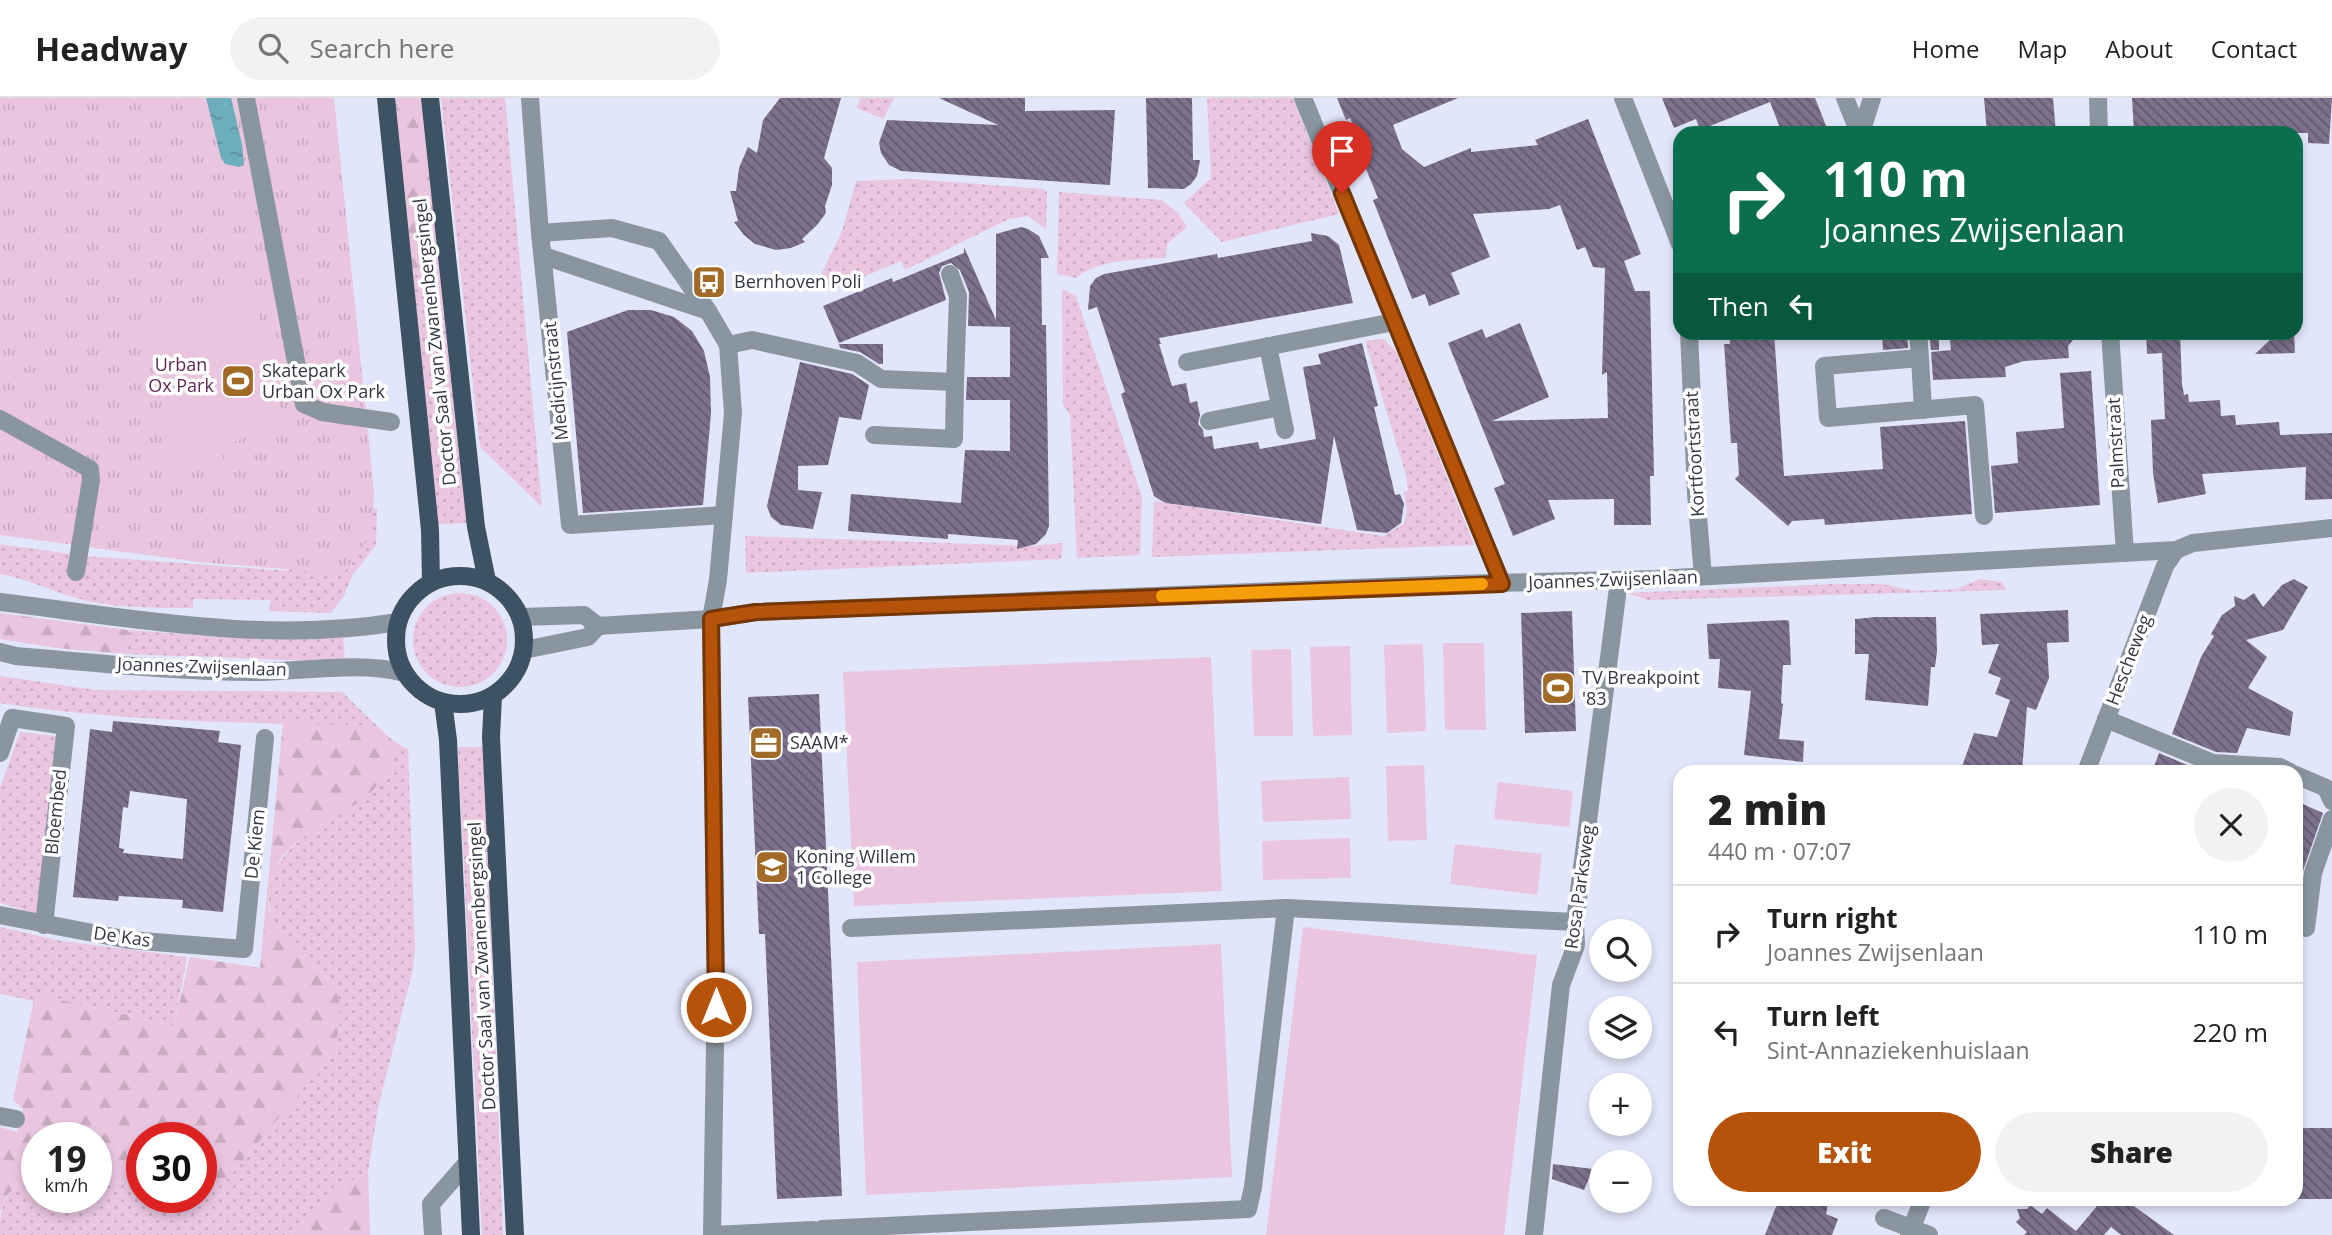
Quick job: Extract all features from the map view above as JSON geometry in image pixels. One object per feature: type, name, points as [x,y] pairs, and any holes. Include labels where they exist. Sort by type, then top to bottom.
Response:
[{"type":"main road","name":"Doctor Saal van Zwanenbergsingel","points":[[386,98],[430,530],[432,582]]},
{"type":"main road","name":"Doctor Saal van Zwanenbergsingel","points":[[430,98],[476,527],[487,581]]},
{"type":"main road","points":[[459,576],[487,581],[507,596],[520,617],[524,650],[513,676],[493,695],[469,703],[443,702],[421,691],[404,673],[396,648],[398,622],[410,598],[432,582],[459,576]]},
{"type":"main road","name":"Doctor Saal van Zwanenbergsingel","points":[[493,695],[491,737],[515,1235]]},
{"type":"main road","name":"Doctor Saal van Zwanenbergsingel","points":[[443,702],[448,740],[471,1235]]},
{"type":"street","points":[[246,98],[304,404],[322,412],[390,422]]},
{"type":"street","points":[[530,98],[544,256],[708,311]]},
{"type":"street","points":[[1303,98],[1502,584]]},
{"type":"street","points":[[1623,98],[1673,226]]},
{"type":"street","points":[[1845,98],[1857,126]]},
{"type":"street","points":[[1862,126],[1872,98]]},
{"type":"street","points":[[2098,98],[2099,126]]},
{"type":"street","points":[[540,233],[612,228],[659,241],[708,311],[728,345],[733,413],[718,580],[711,619],[716,981],[712,1235],[1248,1209],[1253,1187],[1286,908]]},
{"type":"street","name":"Medicijnstraat","points":[[544,256],[570,525],[724,515]]},
{"type":"street","points":[[874,435],[954,439],[958,296],[950,274]]},
{"type":"street","points":[[1187,362],[1394,322]]},
{"type":"street","points":[[728,345],[752,340],[857,363],[881,379],[956,382]]},
{"type":"street","name":"Kortfoortstraat","points":[[1689,340],[1696,493],[1703,576]]},
{"type":"street","points":[[1919,340],[1923,410]]},
{"type":"street","name":"Palmstraat","points":[[2111,340],[2125,553]]},
{"type":"street","points":[[1268,346],[1285,430]]},
{"type":"street","points":[[1920,358],[1824,366],[1828,418],[1975,405],[1984,516]]},
{"type":"street","points":[[1209,421],[1280,407]]},
{"type":"street","points":[[0,419],[90,469],[91,480],[76,572]]},
{"type":"street","points":[[2125,553],[2176,550],[2193,543],[2332,528]]},
{"type":"street","name":"Hescheweg","points":[[2089,765],[2165,566],[2176,550]]},
{"type":"street","name":"Joannes Zwijsenlaan","points":[[520,617],[584,615],[598,626],[711,619],[756,612],[1619,580],[2125,553]]},
{"type":"street","name":"Rosa Parksweg","points":[[1534,1235],[1561,985],[1576,945],[1575,922],[1619,580]]},
{"type":"street","points":[[0,602],[227,630],[346,629],[398,622]]},
{"type":"street","name":"Joannes Zwijsenlaan","points":[[524,650],[589,637],[598,626]]},
{"type":"street","name":"Joannes Zwijsenlaan","points":[[0,652],[16,656],[122,666],[260,671],[361,669],[404,673]]},
{"type":"street","name":"Bloembed","points":[[0,753],[12,718],[66,726],[44,925]]},
{"type":"street","points":[[2106,719],[2213,763],[2246,765]]},
{"type":"street","name":"De Kiem","points":[[244,949],[265,738]]},
{"type":"street","points":[[2303,778],[2326,788],[2332,801]]},
{"type":"street","points":[[2306,928],[2313,873],[2332,819]]},
{"type":"street","points":[[851,928],[1286,908],[1575,922]]},
{"type":"street","name":"De Kas","points":[[0,915],[129,940],[244,949]]},
{"type":"street","points":[[433,1235],[431,1204],[467,1163]]},
{"type":"street","points":[[1911,1232],[1920,1206]]},
{"type":"street","points":[[1884,1218],[1911,1232],[1929,1235]]},
{"type":"green space","name":"Urban Ox Park","points":[[0,98],[334,98],[374,492],[372,535],[342,574],[199,562],[0,535]]},
{"type":"green space","points":[[394,98],[423,98],[441,271],[412,274]]},
{"type":"green space","points":[[441,98],[505,98],[542,507],[480,447]]},
{"type":"green space","points":[[860,98],[894,98],[883,119],[857,108]]},
{"type":"green space","points":[[1207,98],[1293,98],[1339,214],[1222,242],[1184,203],[1211,178]]},
{"type":"green space","points":[[911,179],[1043,189],[1047,192],[1046,229],[1028,216],[1009,219],[905,270],[901,261],[837,288],[818,281],[842,231],[856,181]]},
{"type":"green space","points":[[1059,192],[1162,200],[1178,213],[1187,227],[1168,243],[1165,258],[1107,263],[1076,278],[1057,274]]},
{"type":"green space","points":[[441,271],[468,523],[438,524],[412,274]]},
{"type":"green space","points":[[1062,289],[1076,296],[1142,497],[1140,555],[1077,558],[1070,414],[1063,405]]},
{"type":"green space","name":"Skatepark Urban Ox Park","points":[[247,295],[256,302],[272,375],[282,374],[284,382],[275,385],[280,416],[220,450],[224,461],[216,465],[211,455],[185,465],[173,463],[162,454],[163,433],[186,399],[192,381],[184,366],[150,344],[146,336],[146,325],[151,317],[162,312]]},
{"type":"green space","points":[[1384,339],[1397,353],[1474,545],[1152,557],[1154,501],[1383,536],[1404,524],[1407,512],[1404,492],[1408,491],[1406,475],[1365,341]]},
{"type":"green space","points":[[377,508],[376,545],[352,576],[344,596],[331,613],[269,611],[271,600],[193,599],[193,608],[109,605],[73,597],[0,574],[0,544],[85,556],[289,571],[284,541]]},
{"type":"green space","points":[[745,536],[1030,546],[1063,543],[1061,559],[746,573]]},
{"type":"green space","points":[[1980,579],[2001,582],[2007,590],[1648,600],[1626,593],[1833,584],[1882,584],[1915,591],[1957,589]]},
{"type":"green space","points":[[460,593],[478,597],[493,607],[503,622],[507,640],[503,658],[493,673],[478,683],[460,687],[442,683],[427,673],[417,658],[413,640],[417,622],[427,607],[442,597]]},
{"type":"green space","points":[[0,613],[128,630],[126,654],[57,648],[0,639]]},
{"type":"green space","points":[[128,630],[234,638],[343,636],[345,662],[126,654]]},
{"type":"green space","points":[[1443,643],[1484,643],[1486,730],[1445,730]]},
{"type":"green space","points":[[1423,644],[1426,731],[1387,733],[1384,645]]},
{"type":"green space","points":[[1350,646],[1352,735],[1313,736],[1310,647]]},
{"type":"green space","points":[[1291,649],[1293,736],[1254,736],[1251,650]]},
{"type":"green space","points":[[1211,657],[1222,891],[854,906],[843,672]]},
{"type":"green space","points":[[0,676],[96,690],[342,692],[377,726],[188,720],[93,714],[0,703]]},
{"type":"green space","points":[[283,723],[377,726],[400,745],[386,773],[371,792],[353,806],[297,842],[277,865],[271,880],[269,909],[272,921],[285,941],[327,979],[337,995],[340,1008],[339,1028],[328,1059],[222,1185],[217,1185],[217,1122],[126,1122],[126,1183],[112,1182],[112,1122],[21,1122],[21,1180],[7,1196],[0,1212],[0,1127],[17,1132],[23,1109],[13,1100],[35,994],[174,1026],[190,957],[260,968]]},
{"type":"green space","points":[[20,732],[57,736],[39,914],[0,903],[0,788]]},
{"type":"green space","points":[[400,745],[408,749],[415,949],[413,969],[378,1108],[368,1172],[326,1199],[291,1235],[0,1235],[4,1203],[21,1180],[21,1213],[112,1213],[112,1182],[126,1183],[126,1213],[217,1213],[217,1185],[222,1185],[329,1058],[340,1029],[328,979],[285,942],[273,928],[268,894],[274,870],[289,850],[306,835],[367,796],[386,773]]},
{"type":"green space","points":[[458,747],[484,747],[503,1235],[482,1235]]},
{"type":"green space","points":[[1424,765],[1427,840],[1388,841],[1386,766]]},
{"type":"green space","points":[[1349,777],[1351,819],[1263,822],[1261,781]]},
{"type":"green space","points":[[1498,782],[1573,791],[1569,827],[1494,819]]},
{"type":"green space","points":[[1350,838],[1351,878],[1263,880],[1262,841]]},
{"type":"green space","points":[[1455,844],[1542,854],[1537,895],[1450,884]]},
{"type":"green space","points":[[0,927],[61,941],[187,957],[174,1026],[36,994],[34,1001],[0,994]]},
{"type":"green space","points":[[1303,927],[1537,955],[1504,1235],[1266,1235]]},
{"type":"green space","points":[[1221,944],[1232,1177],[866,1195],[857,962]]},
{"type":"green space","points":[[368,1172],[370,1235],[291,1235],[326,1199]]},
{"type":"water","points":[[206,98],[231,98],[244,165],[239,167],[225,164],[221,158]]},
{"type":"building","points":[[780,98],[841,98],[824,158],[832,168],[832,185],[825,206],[826,213],[802,239],[805,242],[776,250],[755,244],[744,235],[734,222],[738,221],[730,191],[736,191],[739,168],[748,147],[757,153],[763,120]]},
{"type":"building","points":[[939,98],[1025,98],[1025,111],[1115,110],[1110,185],[901,171],[889,165],[881,153],[879,143],[887,120],[998,125]]},
{"type":"building","points":[[1146,98],[1192,98],[1193,160],[1200,160],[1197,176],[1184,189],[1148,188]]},
{"type":"building","points":[[1337,98],[1458,98],[1393,125],[1402,149],[1424,167],[1471,148],[1471,152],[1538,145],[1535,140],[1588,119],[1641,254],[1624,261],[1635,291],[1650,291],[1654,476],[1650,476],[1651,525],[1614,525],[1614,499],[1548,500],[1555,519],[1513,536],[1494,488],[1505,484],[1448,343],[1482,329],[1486,338],[1520,323],[1549,397],[1492,421],[1608,418],[1607,372],[1602,375],[1605,268],[1593,267],[1585,247],[1577,250],[1560,205],[1549,209],[1473,214],[1490,257],[1451,273],[1460,294],[1429,306],[1425,294],[1412,299],[1373,200],[1378,198],[1364,164],[1368,162],[1350,118],[1346,120]]},
{"type":"building","points":[[1662,98],[1815,98],[1826,126],[1779,126],[1770,102],[1710,126],[1699,126],[1696,119],[1673,126]]},
{"type":"building","points":[[1984,98],[2053,98],[2055,126],[1986,126]]},
{"type":"building","points":[[2132,98],[2332,98],[2329,144],[2308,143],[2308,133],[2303,133],[2303,126],[2134,126]]},
{"type":"building","points":[[1021,227],[1039,236],[1049,258],[1041,258],[1042,325],[1046,325],[1049,526],[1046,534],[1036,544],[1017,549],[1018,540],[948,534],[948,539],[848,531],[851,494],[961,503],[965,450],[1010,451],[1010,400],[966,400],[967,377],[1010,377],[1010,327],[968,326],[969,292],[960,270],[951,263],[942,266],[939,273],[946,300],[839,343],[823,306],[892,278],[893,282],[964,253],[964,247],[996,320],[996,234]]},
{"type":"building","points":[[1311,233],[1328,236],[1339,245],[1353,303],[1159,338],[1159,344],[1172,386],[1186,383],[1190,403],[1197,401],[1200,415],[1198,424],[1204,437],[1212,436],[1214,449],[1258,442],[1260,449],[1316,439],[1303,367],[1321,364],[1318,354],[1362,343],[1378,406],[1374,407],[1395,495],[1400,494],[1404,504],[1401,523],[1387,533],[1357,530],[1334,436],[1321,524],[1166,503],[1154,496],[1121,394],[1125,392],[1097,307],[1088,310],[1090,286],[1096,278],[1104,274],[1312,241]]},
{"type":"building","points":[[628,310],[651,310],[674,317],[692,331],[704,351],[710,377],[711,413],[703,505],[583,513],[567,332]]},
{"type":"building","points":[[1730,340],[1775,340],[1784,476],[1883,469],[1880,427],[1965,421],[1972,514],[1825,525],[1824,519],[1792,521],[1788,526],[1735,479],[1739,475],[1737,443],[1731,443],[1724,344],[1730,344]]},
{"type":"building","points":[[1882,340],[1908,340],[1908,348],[1883,350]]},
{"type":"building","points":[[1930,340],[1939,340],[1939,350],[1931,350]]},
{"type":"building","points":[[1950,340],[2073,340],[2068,346],[2069,358],[2024,361],[2005,367],[2006,377],[1933,380],[1931,352],[1951,350]]},
{"type":"building","points":[[2146,340],[2180,340],[2184,395],[2188,394],[2189,402],[2220,400],[2221,416],[2235,415],[2236,425],[2279,422],[2280,435],[2332,433],[2332,499],[2305,500],[2306,467],[2202,474],[2206,494],[2158,503],[2153,473],[2151,420],[2165,419],[2162,353],[2147,354]]},
{"type":"building","points":[[2270,340],[2294,340],[2295,353],[2255,354]]},
{"type":"building","points":[[839,344],[883,344],[883,364],[860,352],[840,348]]},
{"type":"building","points":[[800,362],[852,374],[869,385],[861,420],[839,417],[828,465],[798,466],[798,490],[822,492],[813,529],[781,525],[771,517],[767,506]]},
{"type":"building","points":[[2091,371],[2100,505],[1995,513],[1991,466],[2018,463],[2016,432],[2064,428],[2060,373]]},
{"type":"building","points":[[2294,579],[2308,587],[2283,630],[2246,640],[2267,657],[2248,688],[2293,712],[2290,736],[2247,728],[2237,753],[2216,752],[2172,734],[2201,657],[2214,636],[2211,634],[2222,615],[2235,606],[2234,596],[2244,600],[2254,593],[2263,607],[2282,585]]},
{"type":"building","points":[[2068,610],[2069,642],[2047,643],[2049,678],[2036,710],[2027,707],[2023,765],[1963,765],[1974,733],[1997,737],[2010,700],[1995,694],[2001,678],[1988,673],[1999,644],[1982,645],[1980,614]]},
{"type":"building","points":[[1572,611],[1576,731],[1525,733],[1521,613]]},
{"type":"building","points":[[1936,617],[1937,652],[1935,667],[1931,667],[1928,706],[1865,700],[1869,654],[1855,654],[1855,619]]},
{"type":"building","points":[[1789,621],[1791,665],[1783,665],[1783,704],[1779,739],[1804,741],[1803,762],[1744,755],[1751,691],[1718,688],[1720,659],[1709,659],[1707,624]]},
{"type":"building","points":[[819,694],[842,1196],[777,1199],[765,934],[759,934],[748,697]]},
{"type":"building","points":[[113,721],[220,731],[218,742],[241,745],[223,912],[182,908],[183,900],[119,896],[118,901],[73,897],[90,729],[112,732]],"holes":[[[130,791],[187,799],[183,859],[123,853],[124,849],[119,848],[123,807],[128,808]]]},
{"type":"building","points":[[2159,753],[2187,765],[2155,765]]},
{"type":"building","points":[[2303,804],[2323,813],[2303,871]]},
{"type":"building","points":[[2303,1128],[2332,1128],[2332,1199],[2303,1199]]},
{"type":"building","points":[[1553,1164],[1589,1168],[1589,1178],[1584,1190],[1552,1179]]},
{"type":"building","points":[[1776,1206],[1828,1206],[1826,1214],[1838,1219],[1832,1235],[1765,1235]]},
{"type":"building","points":[[2031,1206],[2042,1214],[2047,1208],[2076,1231],[2097,1206],[2134,1206],[2174,1235],[2121,1235],[2111,1227],[2104,1235],[2024,1235],[2027,1232],[2016,1222],[2020,1218],[2017,1209]]},
{"type":"slow traffic","points":[[1162,596],[1482,584]]},
{"type":"place","name":"Bernhoven Poli","points":[[709,282]]},
{"type":"place","name":"Skatepark Urban Ox Park","points":[[238,381]]},
{"type":"place","name":"TV Breakpoint '83","points":[[1558,688]]},
{"type":"place","name":"SAAM*","points":[[766,743]]},
{"type":"place","name":"Koning Willem 1 College","points":[[772,867]]},
{"type":"route","points":[[716,1007],[711,619],[756,612],[1502,584],[1342,193]]}]
